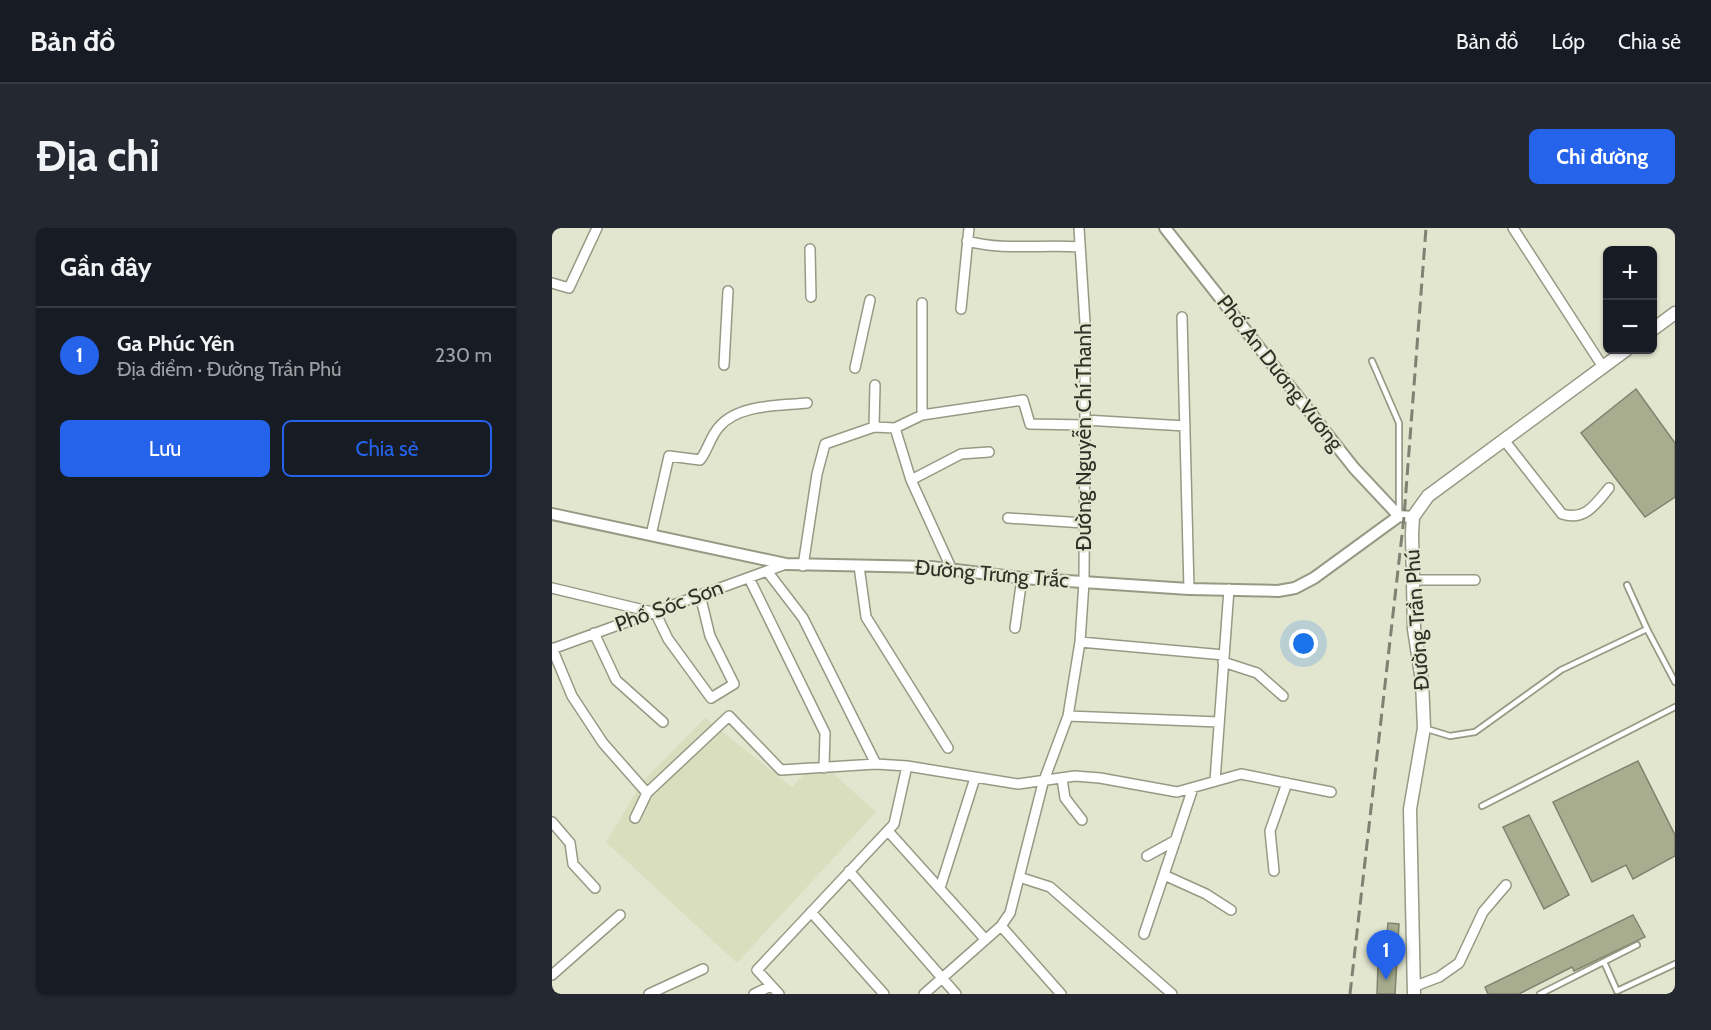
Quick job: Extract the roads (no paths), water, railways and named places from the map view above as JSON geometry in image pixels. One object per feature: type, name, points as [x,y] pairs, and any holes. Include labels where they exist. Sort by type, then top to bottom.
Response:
[{"type":"main road","points":[[1657,327],[1675,313]]},
{"type":"main road","points":[[1413,517],[1428,496],[1621,354]]},
{"type":"main road","name":"Đường Trần Phú","points":[[1413,517],[1414,629],[1422,681],[1424,728],[1410,809],[1414,990]]},
{"type":"street","points":[[552,283],[569,288],[597,228]]},
{"type":"street","points":[[962,309],[969,228]]},
{"type":"street","name":"Đường Nguyễn Chí Thanh","points":[[924,994],[1001,926],[1010,913],[1042,783],[1068,716],[1080,642],[1084,582],[1085,323],[1078,228]]},
{"type":"street","name":"Phố An Dương Vương","points":[[1165,228],[1354,468],[1399,516]]},
{"type":"street","points":[[1514,228],[1603,367]]},
{"type":"street","points":[[968,241],[999,248],[1050,244],[1080,247]]},
{"type":"street","points":[[810,249],[811,297]]},
{"type":"street","points":[[724,365],[728,291]]},
{"type":"street","points":[[855,368],[870,300]]},
{"type":"street","points":[[922,303],[922,415]]},
{"type":"street","points":[[1182,317],[1189,589]]},
{"type":"street","points":[[874,427],[875,385]]},
{"type":"street","points":[[803,566],[817,474],[825,444],[874,427],[895,428],[922,415],[1023,400],[1030,424],[1085,422],[1185,426]]},
{"type":"street","points":[[651,535],[669,456],[700,460],[710,439],[726,419],[749,410],[807,402]]},
{"type":"street","points":[[895,428],[911,480],[952,570]]},
{"type":"street","points":[[1504,440],[1562,514],[1572,517],[1584,515],[1609,488]]},
{"type":"street","points":[[911,480],[961,454],[989,452]]},
{"type":"street","name":"Đường Trưng Trắc","points":[[552,514],[803,566],[952,570],[1022,578],[1189,589],[1278,591],[1295,588],[1314,578],[1399,516]]},
{"type":"street","points":[[1399,516],[1413,517]]},
{"type":"street","points":[[1008,518],[1084,523]]},
{"type":"street","name":"Phố Sóc Sơn","points":[[552,648],[786,564]]},
{"type":"street","points":[[859,566],[866,617],[948,748]]},
{"type":"street","points":[[766,571],[803,618],[876,764]]},
{"type":"street","points":[[748,578],[825,733],[824,768]]},
{"type":"street","points":[[1015,628],[1022,578]]},
{"type":"street","points":[[1413,580],[1474,580]]},
{"type":"street","points":[[552,588],[654,612],[668,639],[711,698],[734,684],[710,636],[700,595]]},
{"type":"street","points":[[1215,781],[1229,589]]},
{"type":"street","points":[[594,633],[616,680],[663,722]]},
{"type":"street","points":[[1080,642],[1224,658],[1257,672],[1283,696]]},
{"type":"street","points":[[552,648],[572,696],[603,743],[647,793]]},
{"type":"street","points":[[635,818],[647,793],[729,716],[781,770],[876,764],[908,766],[1018,784],[1042,783],[1075,776],[1100,778],[1177,792],[1242,774],[1331,792]]},
{"type":"street","points":[[1068,716],[1219,722]]},
{"type":"street","points":[[779,994],[757,970],[894,824],[908,766]]},
{"type":"street","points":[[940,888],[975,778]]},
{"type":"street","points":[[1062,779],[1065,798],[1082,820]]},
{"type":"street","points":[[1274,871],[1269,831],[1287,783]]},
{"type":"street","points":[[1144,934],[1193,788]]},
{"type":"street","points":[[552,822],[570,843],[573,864],[595,888]]},
{"type":"street","points":[[888,831],[985,939]]},
{"type":"street","points":[[1147,856],[1176,840]]},
{"type":"street","points":[[849,871],[956,994]]},
{"type":"street","points":[[1164,875],[1206,894],[1232,910]]},
{"type":"street","points":[[1019,877],[1050,887],[1172,994]]},
{"type":"street","points":[[1414,990],[1459,963],[1483,912],[1506,885]]},
{"type":"street","points":[[811,912],[884,994]]},
{"type":"street","points":[[552,975],[620,915]]},
{"type":"street","points":[[1001,926],[1061,994]]},
{"type":"street","points":[[649,994],[703,969]]},
{"type":"street","points":[[754,994],[771,986]]},
{"type":"lane","points":[[1372,361],[1399,423],[1399,516]]},
{"type":"lane","points":[[1627,585],[1675,682]]},
{"type":"lane","points":[[1424,728],[1450,736],[1475,732],[1561,670],[1647,629]]},
{"type":"lane","points":[[1482,806],[1675,706]]},
{"type":"lane","points":[[1540,994],[1637,945]]},
{"type":"lane","points":[[1604,962],[1617,991]]},
{"type":"lane","points":[[1611,994],[1675,964]]},
{"type":"railway","points":[[1350,994],[1404,517],[1426,228]]},
{"type":"place","name":"Ga Phúc Yên","points":[[1386,980]]}]
